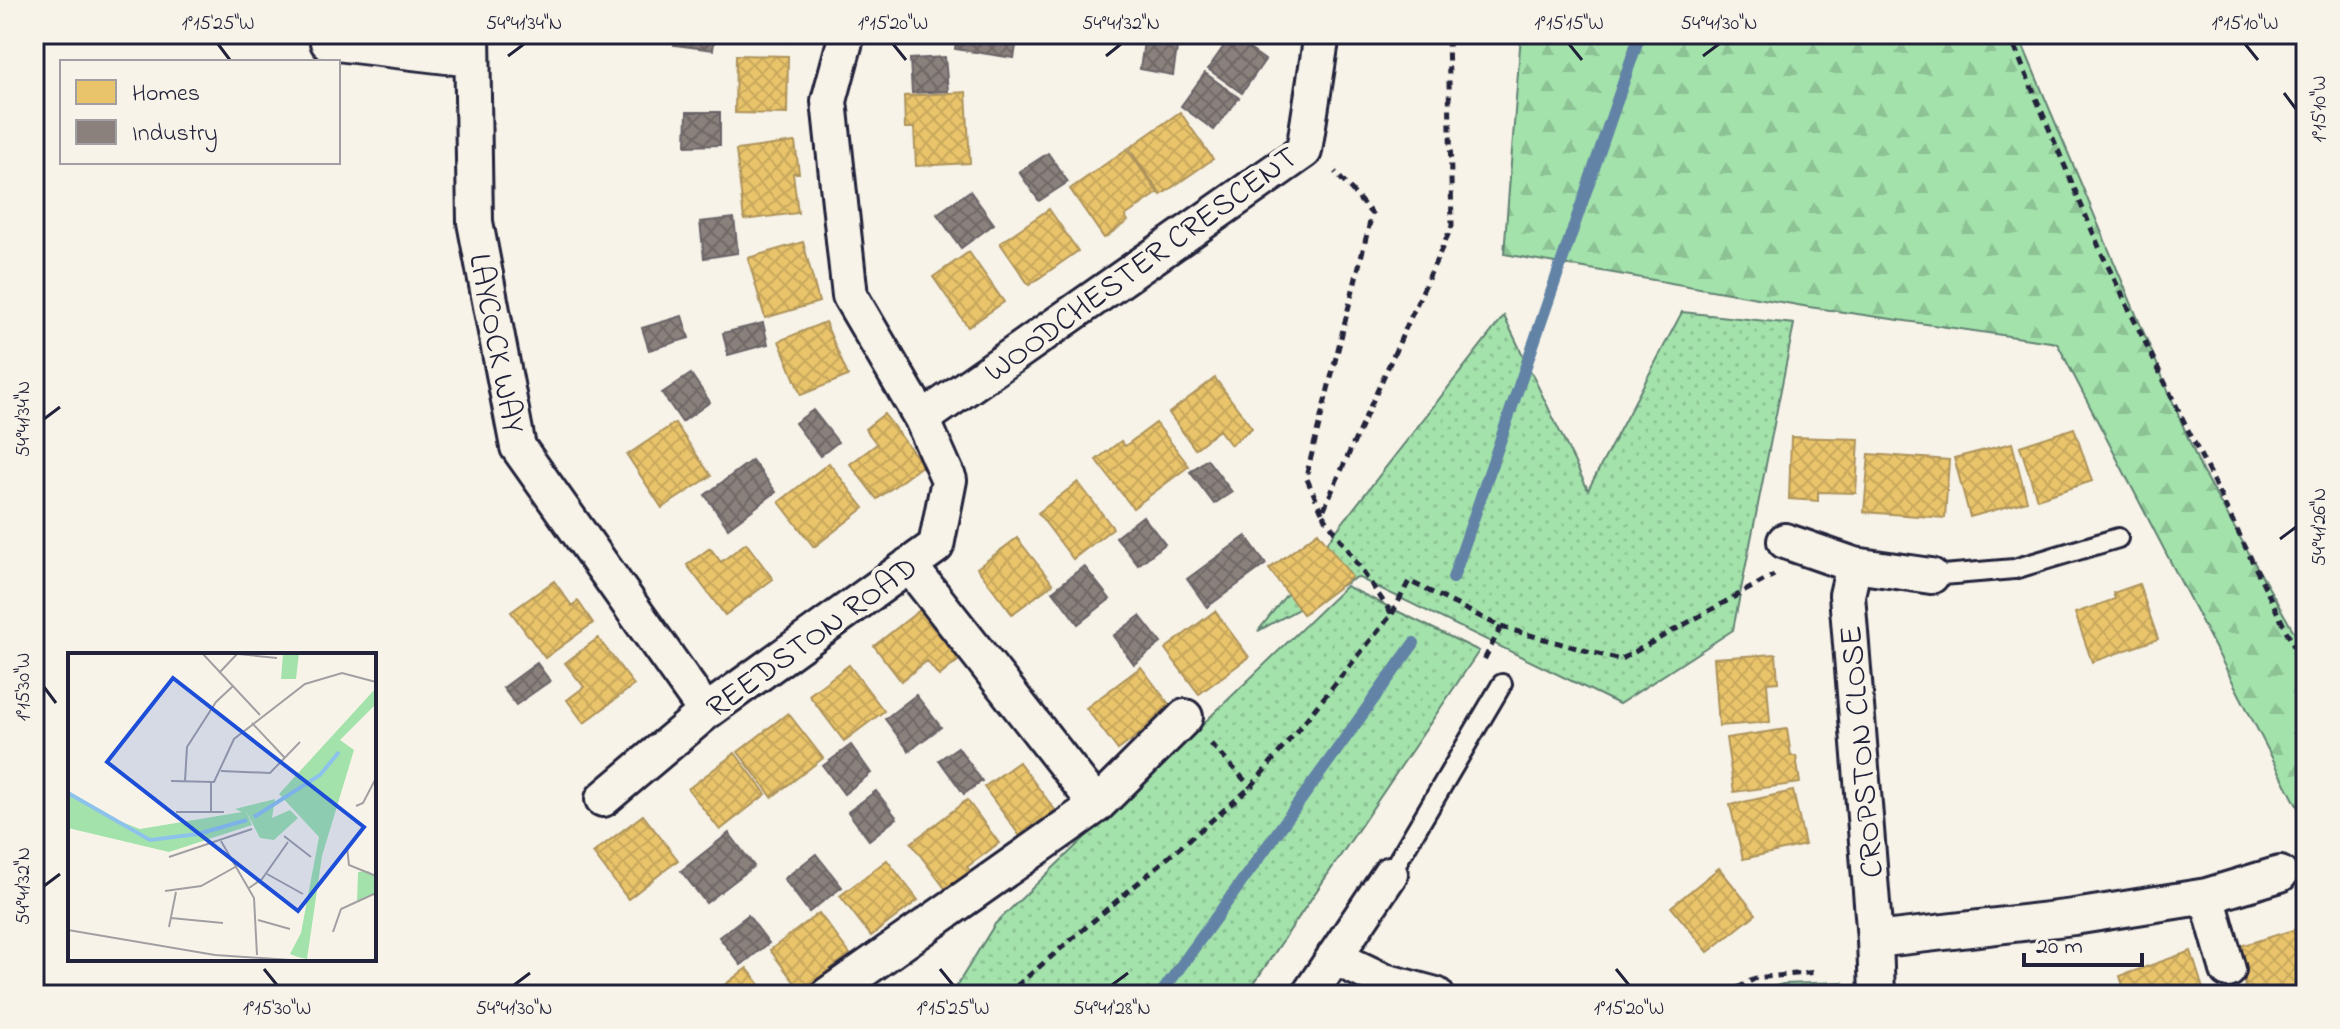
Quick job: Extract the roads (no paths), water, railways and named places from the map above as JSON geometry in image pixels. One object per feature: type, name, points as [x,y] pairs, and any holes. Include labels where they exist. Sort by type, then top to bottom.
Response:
[{"type":"street","name":"REEDSTON ROAD","points":[[603,799],[706,712],[936,546],[949,480],[922,419],[850,296],[829,101],[847,34]]},
{"type":"street","name":"WOODCHESTER CRESCENT","points":[[922,419],[1304,151],[1322,34]]},
{"type":"street","name":"LAYCOCK WAY","points":[[328,42],[472,47],[475,222],[518,447],[706,712]]},
{"type":"street","points":[[1782,557],[1931,576]]},
{"type":"street","points":[[909,565],[1097,805]]},
{"type":"street","name":"CROPSTON CLOSE","points":[[1854,565],[1847,595],[1877,995]]},
{"type":"street","points":[[828,995],[1097,805],[1185,717]]},
{"type":"street","points":[[1309,995],[1390,874]]},
{"type":"street","points":[[1875,940],[2074,917],[2207,896],[2280,874]]},
{"type":"street","points":[[2207,896],[2228,970]]},
{"type":"street","points":[[1334,957],[1384,981],[1436,995]]},
{"type":"lane","points":[[1931,576],[2014,569],[2118,538]]},
{"type":"lane","points":[[1390,874],[1502,684]]},
{"type":"waterway","points":[[1453,578],[1640,34]]},
{"type":"waterway","points":[[1160,995],[1414,643]]}]
